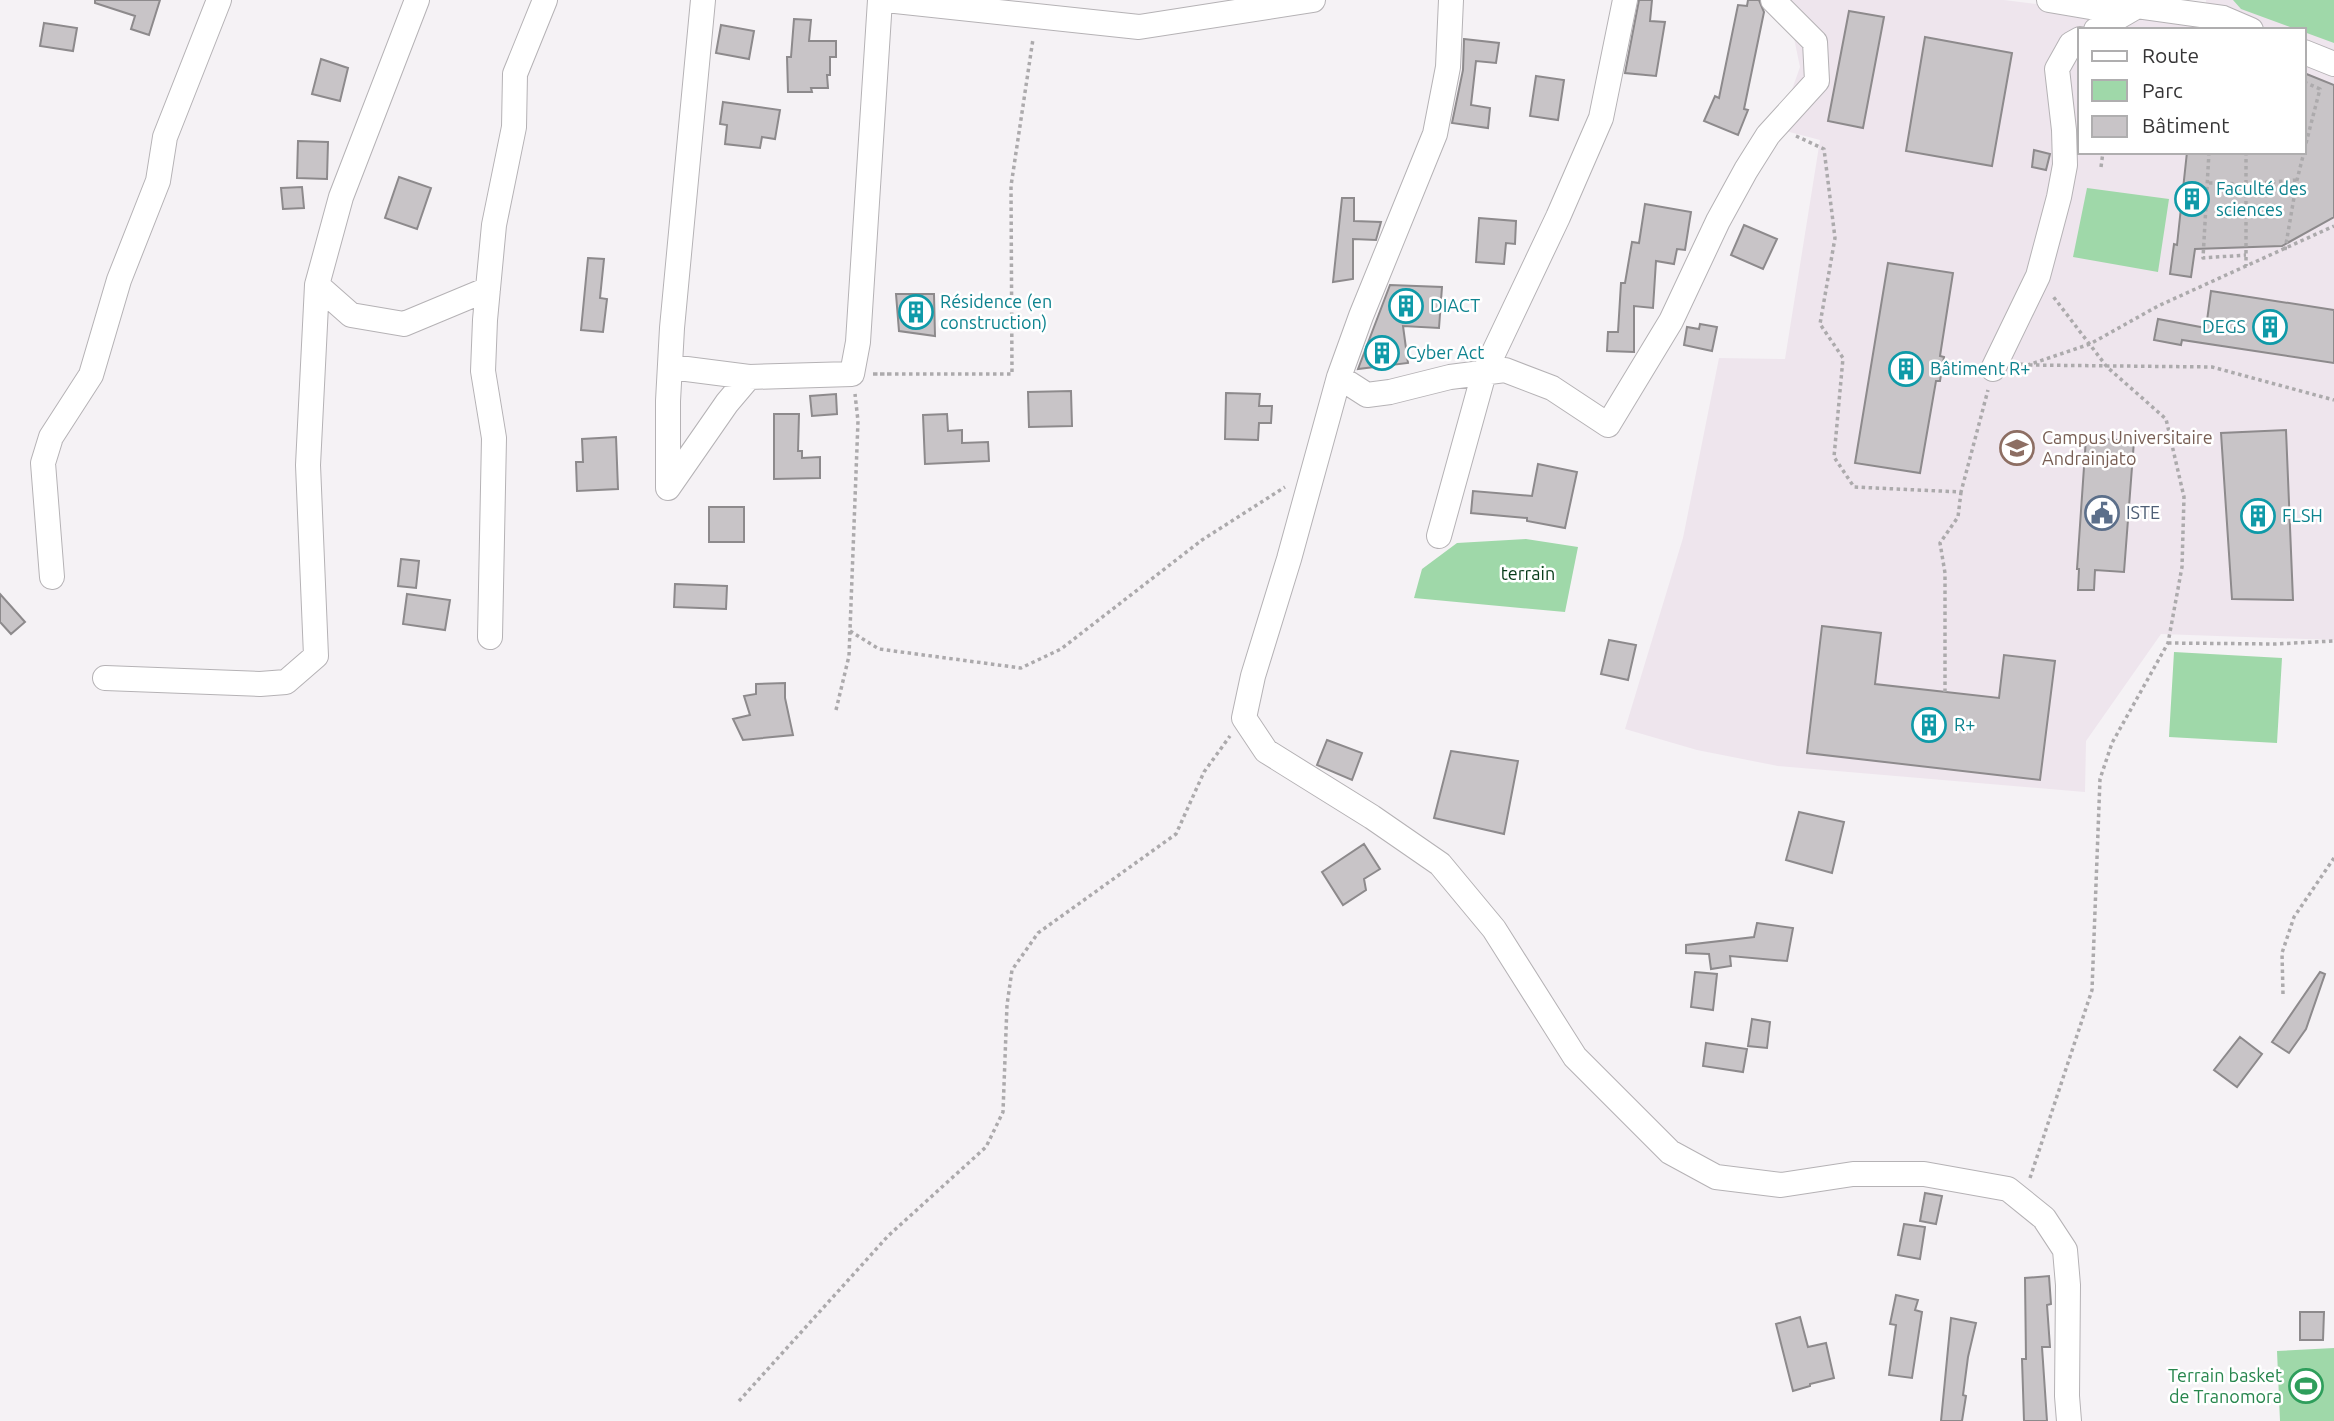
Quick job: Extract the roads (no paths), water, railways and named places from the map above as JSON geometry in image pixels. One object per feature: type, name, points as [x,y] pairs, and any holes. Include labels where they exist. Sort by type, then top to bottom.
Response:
[{"type":"street","points":[[52,577],[43,464],[51,437],[91,375],[119,280],[158,181],[165,137],[219,0]]},
{"type":"street","points":[[105,678],[260,684],[286,682],[316,656],[308,465],[317,285],[341,197],[417,0]]},
{"type":"street","points":[[490,637],[494,438],[483,371],[488,289],[494,225],[514,127],[515,74],[545,0]]},
{"type":"street","points":[[703,0],[671,328],[668,488],[727,403],[749,377]]},
{"type":"street","points":[[671,367],[749,377],[852,374],[858,342],[880,0]]},
{"type":"street","points":[[886,0],[1139,27],[1312,0]]},
{"type":"street","points":[[1451,0],[1448,67],[1435,134],[1339,377],[1289,559],[1253,676],[1244,718],[1266,751],[1372,817],[1440,864],[1494,929],[1575,1057],[1670,1152],[1716,1177],[1781,1185],[1853,1174],[1924,1174],[2008,1189],[2044,1218],[2065,1250],[2068,1285],[2069,1421]]},
{"type":"street","points":[[1439,536],[1484,373],[1558,218],[1601,118],[1625,0]]},
{"type":"street","points":[[1339,377],[1367,395],[1450,377],[1506,369],[1552,388],[1608,425],[1671,321],[1718,221],[1768,135],[1817,81],[1815,41],[1773,0]]},
{"type":"street","points":[[2049,0],[2096,8],[2137,6],[2217,9],[2248,28]]},
{"type":"street","points":[[2099,28],[2137,6]]},
{"type":"street","points":[[1993,369],[2038,276],[2059,197],[2065,165],[2057,69],[2071,44],[2078,40]]},
{"type":"street","points":[[2306,53],[2334,64]]},
{"type":"street","points":[[317,285],[351,315],[404,324],[488,289]]},
{"type":"place","name":"Faculté des sciences","points":[[2192,199]]},
{"type":"place","name":"DIACT","points":[[1406,306]]},
{"type":"place","name":"Résidence (en construction)","points":[[916,312]]},
{"type":"place","name":"DEGS","points":[[2270,327]]},
{"type":"place","name":"Cyber Act","points":[[1382,353]]},
{"type":"place","name":"Bâtiment R+","points":[[1906,369]]},
{"type":"place","name":"Campus Universitaire Andrainjato","points":[[2017,448]]},
{"type":"place","name":"ISTE","points":[[2102,513]]},
{"type":"place","name":"FLSH","points":[[2258,516]]},
{"type":"place","name":"R+","points":[[1929,725]]},
{"type":"place","name":"Terrain basket de Tranomora","points":[[2306,1386]]},
{"type":"park label","name":"terrain","points":[[1528,574]]}]
